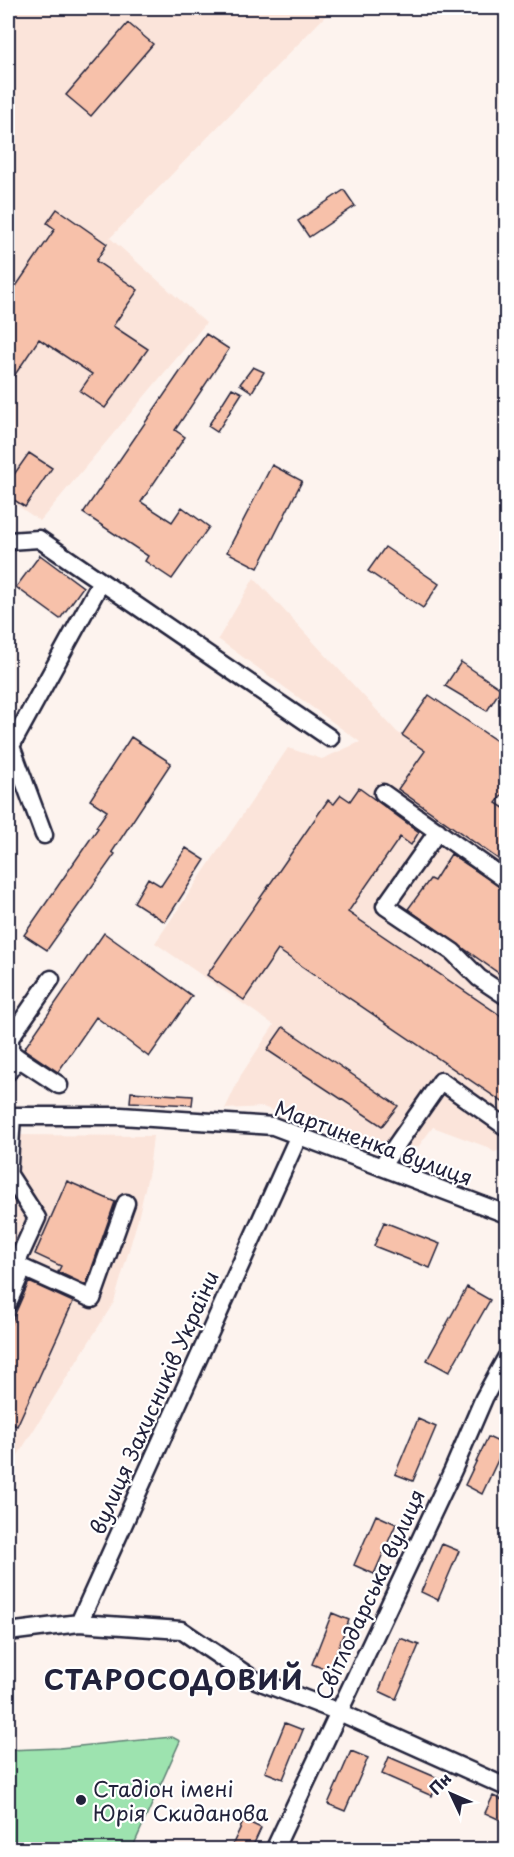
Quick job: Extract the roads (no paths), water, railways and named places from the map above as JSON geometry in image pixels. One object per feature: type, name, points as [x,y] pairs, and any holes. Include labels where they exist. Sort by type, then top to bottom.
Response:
[{"type":"street","points":[[8,541],[39,539],[330,738]]},
{"type":"street","points":[[44,835],[11,746],[101,582]]},
{"type":"street","points":[[383,793],[507,880]]},
{"type":"street","points":[[438,831],[385,906],[453,952],[479,978],[507,996]]},
{"type":"street","points":[[51,979],[10,1038],[10,1052],[59,1085]]},
{"type":"street","points":[[8,1072],[18,1058]]},
{"type":"street","points":[[381,1167],[441,1081],[507,1127]]},
{"type":"street","points":[[8,1303],[16,1264],[37,1218],[8,1177],[10,1116]]},
{"type":"street","name":"Мартиненка вулиця","points":[[10,1116],[121,1116],[273,1126],[507,1214]]},
{"type":"street","name":"вулиця Захисників України","points":[[79,1623],[299,1135]]},
{"type":"street","points":[[16,1264],[92,1299],[126,1203]]},
{"type":"street","name":"Світлодарська вулиця","points":[[274,1850],[453,1470],[484,1398],[507,1358]]},
{"type":"street","points":[[8,1632],[79,1623],[181,1630],[253,1679],[339,1712],[507,1787]]},
{"type":"place","name":"Стадiон імені Юрія Скиданова","points":[[81,1800]]},
{"type":"district","name":"СТАРОСОДОВИЙ","points":[[174,1678]]}]
